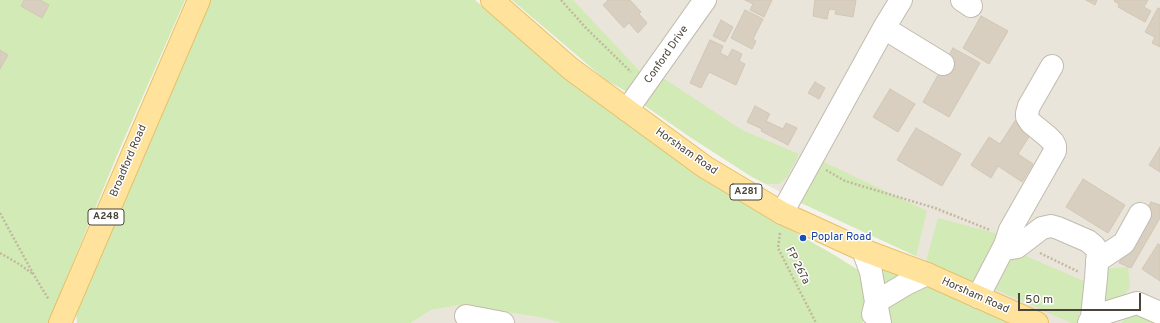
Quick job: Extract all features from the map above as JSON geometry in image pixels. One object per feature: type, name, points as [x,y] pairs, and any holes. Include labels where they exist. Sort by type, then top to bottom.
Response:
[{"type":"main road","name":"Broadford Road","points":[[61,321],[199,0]]},
{"type":"main road","name":"Horsham Road","points":[[492,0],[571,69],[705,167],[782,214],[863,250],[927,274],[1037,323]]},
{"type":"street","name":"Conford Drive","points":[[627,110],[646,86],[705,0]]},
{"type":"street","points":[[782,214],[884,28],[901,0]]},
{"type":"street","points":[[884,28],[943,64]]},
{"type":"street","points":[[978,297],[1011,243],[1017,217],[1055,151],[1055,146],[1052,142],[1031,123],[1027,117],[1029,106],[1052,66]]},
{"type":"street","points":[[1097,269],[1124,243],[1140,214]]},
{"type":"street","points":[[1011,243],[1042,228],[1051,226],[1088,241],[1094,246],[1098,251],[1090,320],[1137,303],[1160,313]]},
{"type":"street","points":[[863,250],[871,272],[880,323]]},
{"type":"street","points":[[871,323],[876,302],[906,284],[927,274]]},
{"type":"street","points":[[466,316],[503,323]]},
{"type":"path","points":[[561,0],[585,27],[646,86]]},
{"type":"path","points":[[811,161],[845,182],[935,208],[1076,272],[1097,269]]},
{"type":"path","points":[[0,213],[61,321]]},
{"type":"path","name":"FP 267a","points":[[782,214],[778,248],[816,323]]},
{"type":"path","points":[[0,253],[34,275]]},
{"type":"shaded area","points":[[512,0],[1160,0],[1160,323],[1014,323],[930,283],[937,266],[799,202],[752,177],[690,137],[644,105],[631,94],[606,80]]},
{"type":"shaded area","points":[[461,305],[544,318],[560,323],[411,323],[431,310]]},
{"type":"green space","points":[[0,0],[185,0],[118,153],[48,323],[0,323]]},
{"type":"green space","points":[[207,0],[475,0],[565,78],[671,155],[725,192],[858,270],[867,288],[863,323],[560,323],[544,318],[461,305],[431,310],[411,323],[77,323],[76,312]]},
{"type":"green space","points":[[512,0],[573,0],[644,76],[631,94],[606,80]]},
{"type":"green space","points":[[660,76],[742,130],[799,154],[787,177],[779,184],[767,184],[752,177],[644,105]]},
{"type":"green space","points":[[822,161],[927,211],[916,256],[799,202]]},
{"type":"green space","points":[[938,218],[1006,236],[980,286],[926,261]]},
{"type":"green space","points":[[1010,249],[1088,283],[1077,323],[1071,323],[990,287]]},
{"type":"green space","points":[[879,267],[908,277],[886,290],[878,284]]},
{"type":"green space","points":[[1128,267],[1130,287],[1124,296],[1096,311],[1102,269]]},
{"type":"green space","points":[[930,283],[1014,323],[886,323],[886,303]]},
{"type":"green space","points":[[1136,312],[1160,323],[1120,323]]},
{"type":"building","points":[[24,0],[40,0],[49,5],[42,18],[21,6]]},
{"type":"building","points":[[608,0],[630,0],[641,12],[639,14],[647,23],[638,33],[629,23],[624,28],[603,5]]},
{"type":"building","points":[[745,0],[772,0],[764,17],[750,10],[753,4]]},
{"type":"building","points":[[815,0],[856,0],[853,17],[835,14],[836,10],[829,9],[827,19],[813,16]]},
{"type":"building","points":[[1086,0],[1097,0],[1095,5]]},
{"type":"building","points":[[1148,0],[1144,7],[1151,11],[1145,22],[1118,7],[1119,4],[1114,1]]},
{"type":"building","points":[[1158,8],[1160,9],[1160,47],[1152,43],[1155,37],[1145,32]]},
{"type":"building","points":[[745,10],[763,19],[753,39],[756,41],[752,49],[731,38]]},
{"type":"building","points":[[981,16],[1008,31],[989,64],[963,48]]},
{"type":"building","points":[[721,20],[733,27],[725,42],[713,36]]},
{"type":"building","points":[[710,40],[723,46],[720,53],[728,57],[732,49],[742,54],[739,61],[745,64],[736,85],[709,72],[701,88],[690,83]]},
{"type":"building","points":[[953,48],[980,63],[949,117],[923,102]]},
{"type":"building","points":[[0,50],[8,55],[0,69]]},
{"type":"building","points":[[815,82],[825,88],[819,99],[808,93]]},
{"type":"building","points":[[890,89],[915,104],[898,132],[873,117]]},
{"type":"building","points":[[755,106],[770,114],[766,121],[783,129],[786,123],[797,128],[788,145],[761,131],[762,129],[747,122]]},
{"type":"building","points":[[1015,121],[1032,132],[1018,154],[1033,164],[1022,182],[998,166],[991,178],[971,165],[989,137],[1000,144]]},
{"type":"building","points":[[916,128],[961,154],[942,186],[897,160]]},
{"type":"building","points":[[1160,147],[1160,172],[1149,165]]},
{"type":"building","points":[[1083,179],[1125,205],[1108,233],[1066,207]]},
{"type":"building","points":[[1151,202],[1160,205],[1160,218],[1131,268],[1119,263]]},
{"type":"building","points":[[1158,244],[1160,245],[1160,281],[1142,269]]},
{"type":"place","name":"Poplar Road","points":[[803,238]]}]
